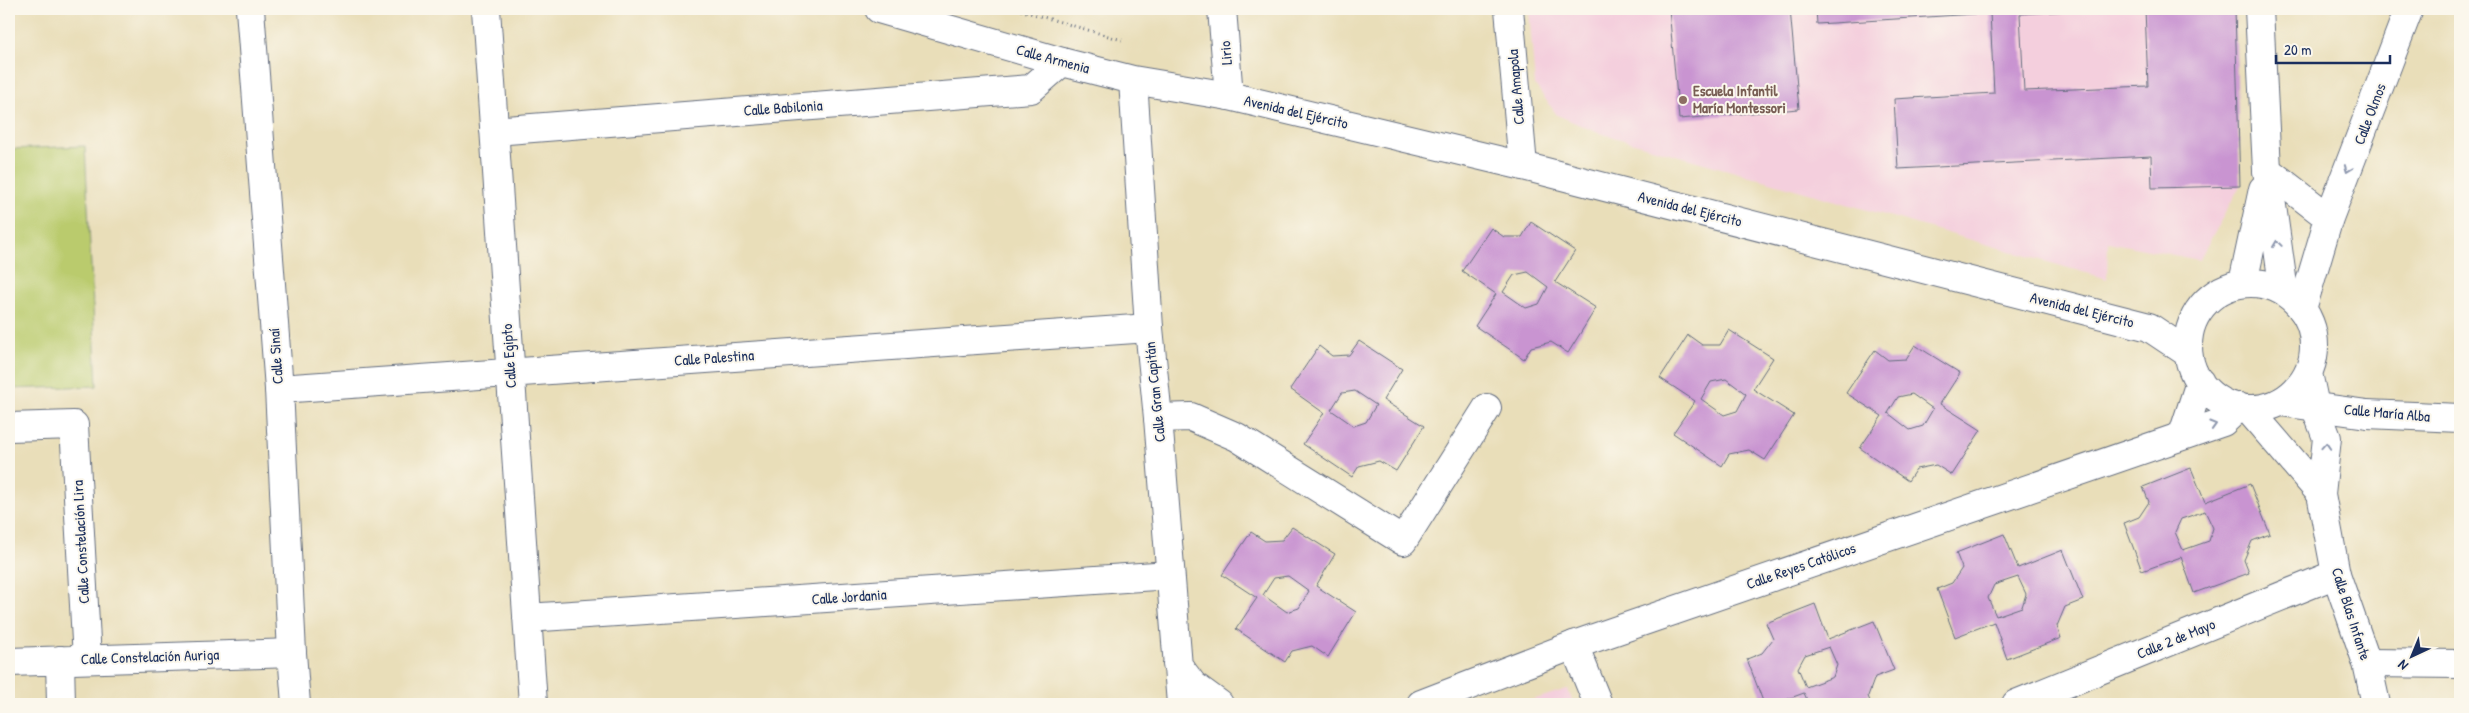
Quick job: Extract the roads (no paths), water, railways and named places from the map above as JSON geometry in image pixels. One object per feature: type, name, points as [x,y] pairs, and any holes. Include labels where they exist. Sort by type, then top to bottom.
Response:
[{"type":"street","name":"Calle Sinaí","points":[[250,9],[279,389],[296,704]]},
{"type":"street","name":"Calle Egipto","points":[[486,9],[533,704]]},
{"type":"street","name":"Calle Armenia","points":[[879,9],[1062,62],[1133,80],[1229,96]]},
{"type":"street","name":"Lirio","points":[[1222,9],[1229,96]]},
{"type":"street","name":"Calle Amapola","points":[[1509,9],[1523,166]]},
{"type":"street","points":[[2259,9],[2267,170],[2293,300],[2311,329],[2314,351],[2308,373],[2298,389],[2281,402],[2270,406],[2244,408],[2228,404],[2209,393],[2194,374],[2188,353],[2191,324],[2200,309],[2221,290],[2242,283],[2264,284],[2293,300]]},
{"type":"street","name":"Calle Olmos","points":[[2293,300],[2329,218],[2409,9]]},
{"type":"street","name":"Calle Babilonia","points":[[494,130],[1031,89],[1062,62]]},
{"type":"street","name":"Calle Gran Capitán","points":[[1133,80],[1148,328],[1158,418],[1180,704]]},
{"type":"street","name":"Avenida del Ejército","points":[[1229,96],[1523,166],[2149,327],[2188,353]]},
{"type":"street","points":[[2267,170],[2329,218]]},
{"type":"street","points":[[2242,283],[2267,170]]},
{"type":"street","name":"Avenida del Ejército","points":[[2149,327],[2200,309]]},
{"type":"street","name":"Calle Palestina","points":[[279,389],[1148,328]]},
{"type":"street","name":"Calle Blas Infante","points":[[2308,373],[2315,406],[2327,438],[2321,494],[2336,574],[2367,663],[2376,704]]},
{"type":"street","points":[[2183,434],[2200,382]]},
{"type":"street","name":"Calle María Alba","points":[[2281,402],[2368,414],[2460,418]]},
{"type":"street","points":[[1158,418],[1192,417],[1237,437],[1403,541],[1487,408]]},
{"type":"street","points":[[2244,408],[2321,494]]},
{"type":"street","name":"Calle Reyes Católicos","points":[[1421,704],[1574,644],[2183,434],[2223,422],[2244,408]]},
{"type":"street","name":"Calle Constelación Lira","points":[[9,427],[74,425],[88,659]]},
{"type":"street","name":"Calle 2 de Mayo","points":[[2016,704],[2336,574]]},
{"type":"street","name":"Calle Jordania","points":[[527,618],[1170,575]]},
{"type":"street","points":[[1574,644],[1598,704]]},
{"type":"street","name":"Calle Constelación Auriga","points":[[9,662],[292,652]]},
{"type":"street","points":[[60,660],[61,704]]},
{"type":"street","points":[[2367,663],[2460,664]]},
{"type":"street","points":[[1177,664],[1193,684],[1219,704]]},
{"type":"place","name":"Escuela Infantil María Montessori","points":[[1683,100]]}]
